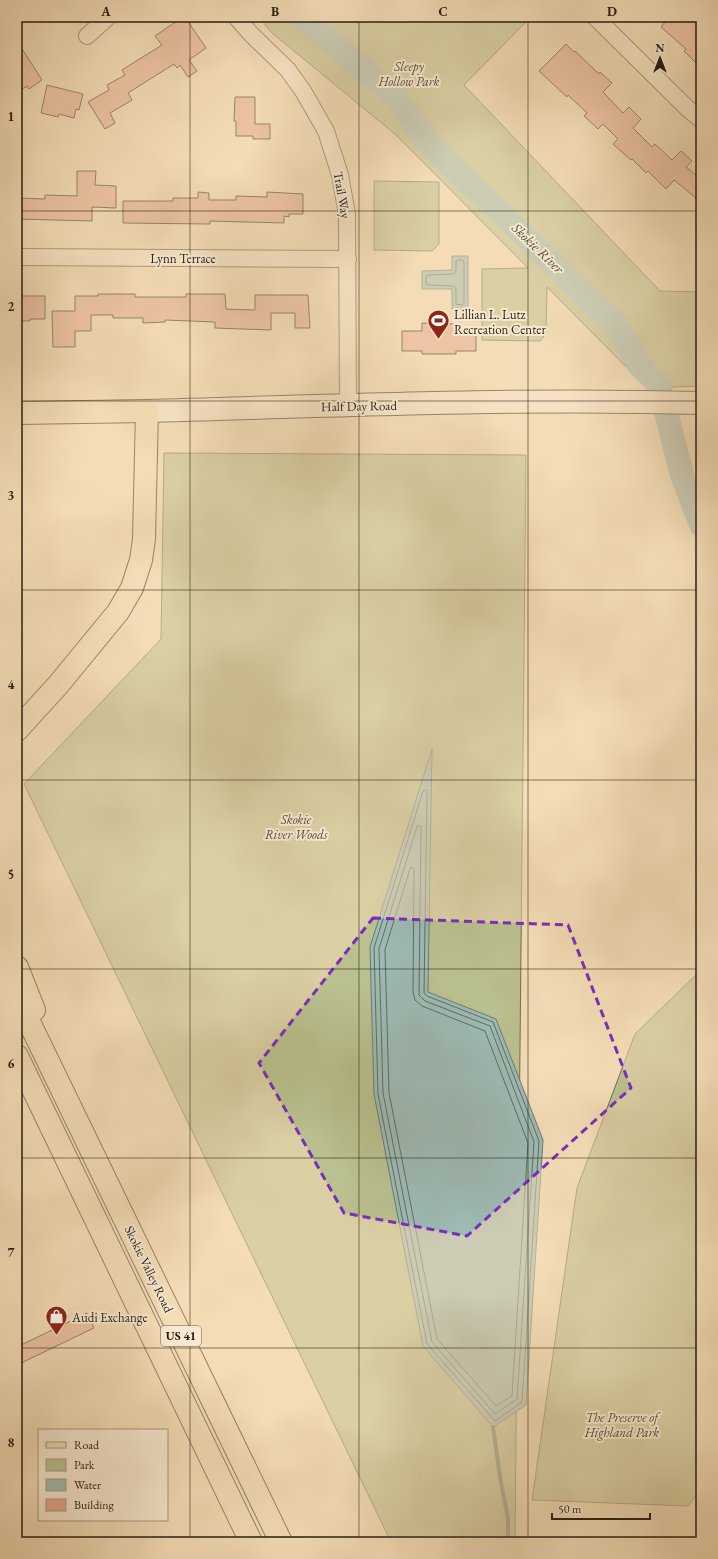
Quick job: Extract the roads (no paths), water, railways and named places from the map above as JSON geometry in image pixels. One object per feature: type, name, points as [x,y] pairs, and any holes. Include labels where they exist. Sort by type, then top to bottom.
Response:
[{"type":"main road","name":"Half Day Road","points":[[17,413],[513,402],[635,401],[695,403]]},
{"type":"main road","points":[[17,730],[58,685],[118,612],[132,588],[141,560],[144,539],[146,411]]},
{"type":"main road","points":[[17,967],[82,1130]]},
{"type":"main road","name":"Skokie Valley Road","points":[[17,997],[281,1542]]},
{"type":"main road","name":"Skokie Valley Road","points":[[17,1056],[251,1542]]},
{"type":"street","points":[[87,36],[108,17]]},
{"type":"street","name":"Trail Way","points":[[236,17],[288,70],[303,91],[326,131],[340,175],[347,214],[348,406]]},
{"type":"street","points":[[595,17],[701,120]]},
{"type":"street","name":"Lynn Terrace","points":[[17,257],[348,259]]},
{"type":"water","points":[[452,256],[468,256],[468,310],[452,309],[452,289],[422,289],[422,271],[452,270]]},
{"type":"water","points":[[432,749],[428,992],[496,1019],[543,1140],[526,1405],[493,1427],[423,1346],[374,1094],[370,947]]},
{"type":"waterway","name":"Skokie River","points":[[302,17],[397,98],[430,146],[560,270],[599,310],[615,322],[639,365],[659,385],[682,475],[701,525]]},
{"type":"waterway","points":[[493,1427],[500,1477],[508,1518],[508,1542]]},
{"type":"place","name":"Lillian L. Lutz Recreation Center","points":[[439,340]]},
{"type":"place","name":"Audi Exchange","points":[[56,1336]]},
{"type":"park label","name":"Sleepy Hollow Park","points":[[409,74]]},
{"type":"park label","name":"Skokie River Woods","points":[[296,826]]},
{"type":"park label","name":"The Preserve of Highland Park","points":[[622,1424]]}]
